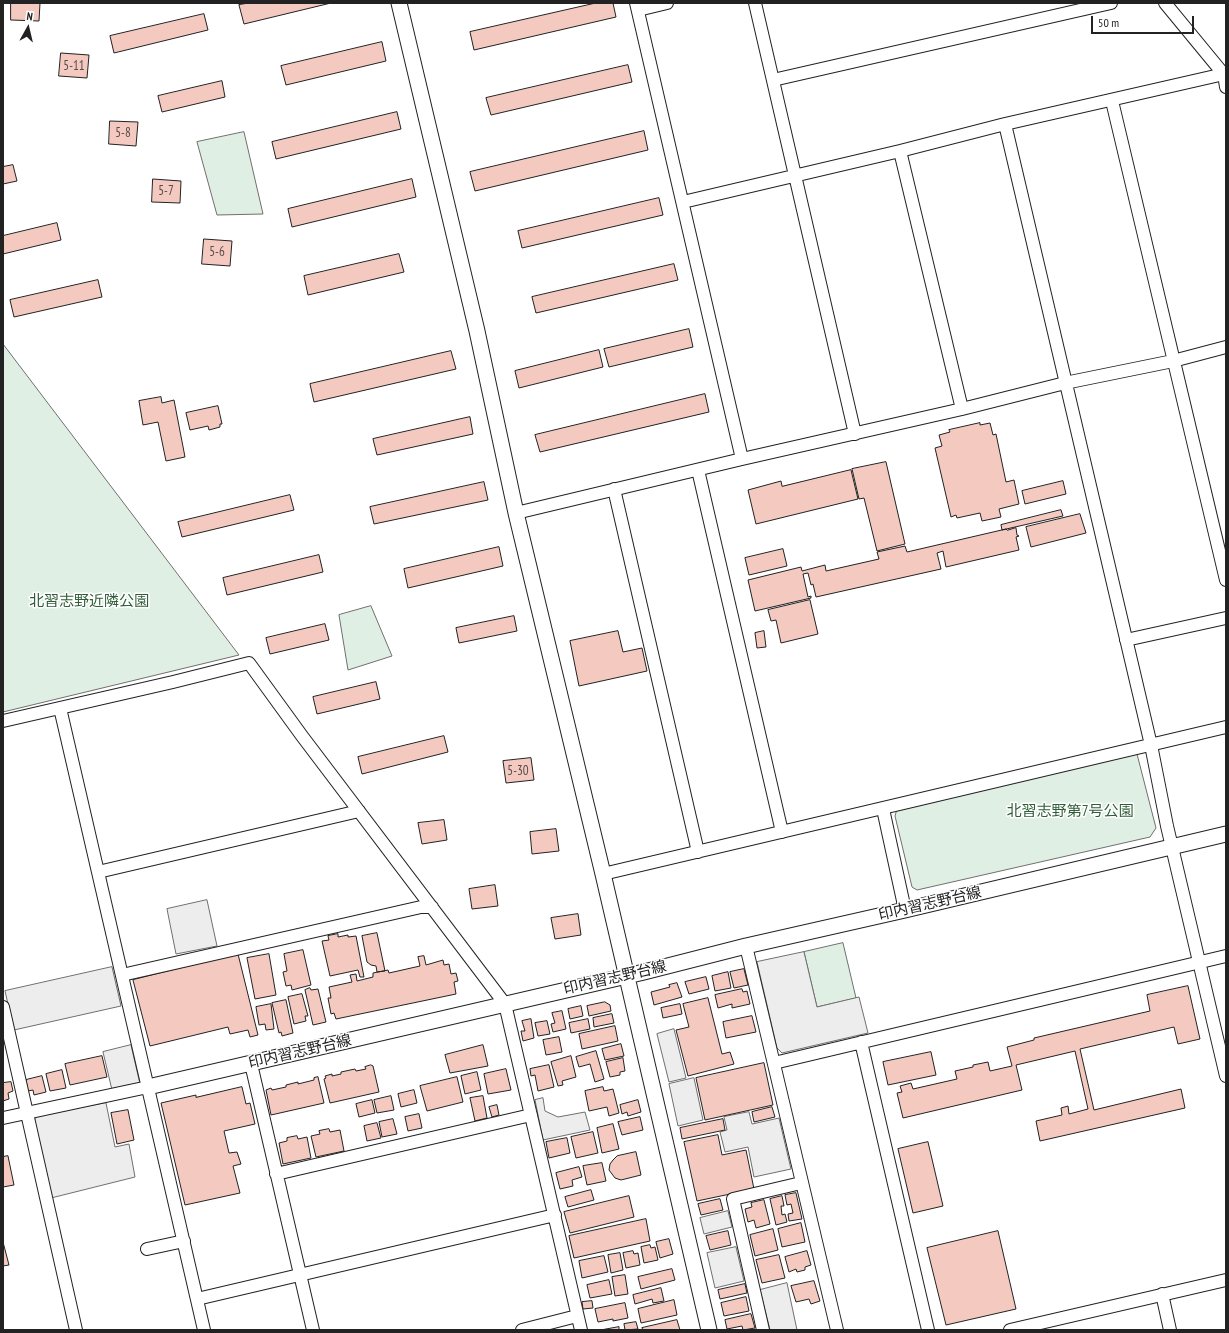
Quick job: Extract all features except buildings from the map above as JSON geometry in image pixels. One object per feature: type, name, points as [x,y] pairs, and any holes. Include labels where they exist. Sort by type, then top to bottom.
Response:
[{"type":"street","points":[[399,3],[476,331],[516,513],[603,874],[709,1330]]},
{"type":"street","points":[[667,3],[637,6],[742,459]]},
{"type":"street","points":[[755,3],[855,434]]},
{"type":"street","points":[[773,80],[1111,3]]},
{"type":"street","points":[[683,202],[900,151],[1005,124],[1225,79],[1165,3]]},
{"type":"street","points":[[1112,101],[1226,580]]},
{"type":"street","points":[[1005,124],[1151,745],[1172,846],[1226,1076]]},
{"type":"street","points":[[900,151],[962,409]]},
{"type":"street","points":[[516,513],[742,459],[962,409],[1065,383],[1173,361],[1226,347]]},
{"type":"street","points":[[698,470],[782,832]]},
{"type":"street","points":[[614,489],[698,852]]},
{"type":"street","points":[[1126,640],[1226,618]]},
{"type":"street","points":[[3,721],[249,663],[505,1004],[581,1330]]},
{"type":"street","points":[[60,708],[204,1330]]},
{"type":"street","points":[[603,874],[1226,727]]},
{"type":"street","points":[[883,809],[905,910]]},
{"type":"street","points":[[98,872],[359,811]]},
{"type":"street","name":"印内習志野台線","points":[[3,1118],[251,1064],[1226,834]]},
{"type":"street","points":[[122,975],[421,907],[432,907]]},
{"type":"street","points":[[746,946],[837,1330]]},
{"type":"street","points":[[774,1063],[1226,956]]},
{"type":"street","points":[[3,1007],[76,1330]]},
{"type":"street","points":[[861,1042],[928,1330]]},
{"type":"street","points":[[251,1064],[313,1330]]},
{"type":"street","points":[[276,1174],[530,1115]]},
{"type":"street","points":[[763,1330],[733,1199],[801,1183]]},
{"type":"street","points":[[197,1299],[555,1215]]},
{"type":"street","points":[[147,1249],[184,1241]]},
{"type":"street","points":[[1010,1330],[1226,1280]]},
{"type":"street","points":[[1162,1294],[1170,1330]]},
{"type":"street","points":[[522,1330],[577,1316]]},
{"type":"green space","points":[[244,132],[263,214],[217,215],[197,142]]},
{"type":"green space","name":"北習志野近隣公園","points":[[3,344],[239,655],[3,712]]},
{"type":"green space","points":[[371,606],[392,656],[348,670],[339,615]]},
{"type":"green space","name":"北習志野第7号公園","points":[[1137,754],[1156,828],[1150,837],[917,890],[912,887],[895,816],[897,809]]},
{"type":"green space","points":[[843,943],[856,998],[817,1007],[804,952]]},
{"type":"shaded area","points":[[207,900],[217,946],[176,954],[167,909]]},
{"type":"shaded area","points":[[804,952],[817,1007],[859,997],[868,1033],[782,1053],[777,1048],[757,962]]},
{"type":"shaded area","points":[[112,967],[121,1006],[14,1030],[5,991]]},
{"type":"shaded area","points":[[674,1029],[686,1078],[669,1082],[657,1034]]},
{"type":"shaded area","points":[[131,1045],[140,1084],[112,1090],[103,1052]]},
{"type":"shaded area","points":[[694,1078],[703,1120],[678,1126],[669,1084]]},
{"type":"shaded area","points":[[543,1098],[545,1111],[558,1117],[585,1112],[590,1130],[543,1140],[535,1100]]},
{"type":"shaded area","points":[[106,1103],[115,1147],[129,1144],[135,1177],[51,1198],[34,1124],[35,1118],[37,1116]]},
{"type":"shaded area","points":[[749,1112],[752,1124],[779,1118],[791,1169],[754,1177],[748,1147],[725,1152],[720,1132],[727,1130],[724,1117]]},
{"type":"shaded area","points":[[728,1211],[732,1227],[704,1234],[700,1218]]},
{"type":"shaded area","points":[[736,1247],[744,1281],[715,1288],[707,1253]]},
{"type":"shaded area","points":[[787,1283],[797,1330],[770,1330],[760,1290]]}]
